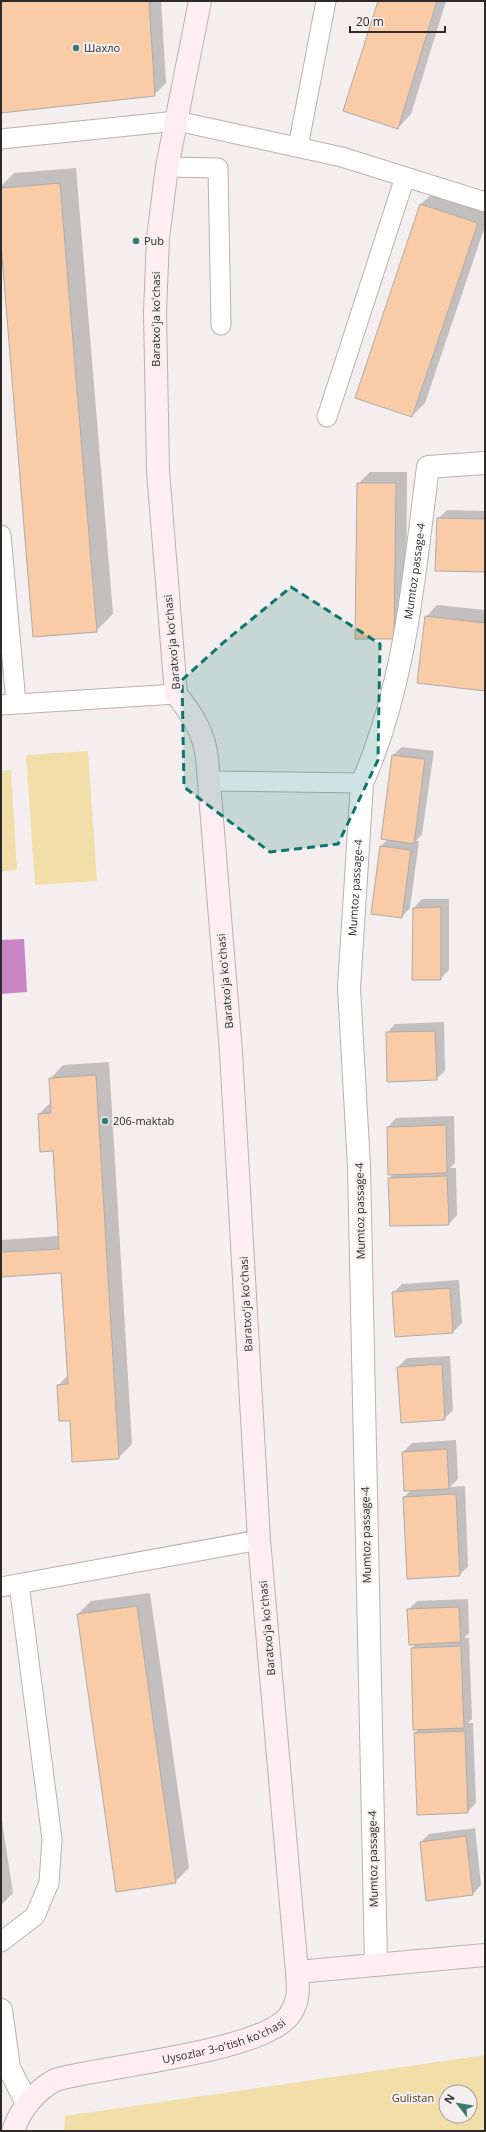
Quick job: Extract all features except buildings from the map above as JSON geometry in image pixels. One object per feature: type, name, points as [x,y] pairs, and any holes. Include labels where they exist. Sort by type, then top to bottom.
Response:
[{"type":"street","name":"Baratxoʻja koʻchasi","points":[[200,1],[167,166],[158,238],[155,312],[157,447],[176,694],[193,714],[206,747],[231,1052],[260,1540],[297,1972]]},
{"type":"street","name":"Mumtoz passage-4","points":[[376,1964],[359,1166],[349,988],[362,783],[375,755],[404,647],[428,467],[485,463]]},
{"type":"street","points":[[297,1972],[485,1955]]},
{"type":"street","name":"Uysozlar 3-o'tish ko'chasi","points":[[13,2131],[20,2113],[27,2103],[44,2086],[65,2077],[207,2050],[253,2038],[266,2032],[283,2022],[291,2014],[299,1994],[297,1972]]},
{"type":"street","points":[[1,2010],[9,2068],[27,2103]]},
{"type":"lane","points":[[298,147],[326,1]]},
{"type":"lane","points":[[1,139],[177,121],[342,157],[485,202]]},
{"type":"lane","points":[[167,166],[218,168],[221,325]]},
{"type":"lane","points":[[327,416],[405,177]]},
{"type":"lane","points":[[1,536],[9,704],[176,694]]},
{"type":"lane","points":[[209,781],[362,783]]},
{"type":"lane","points":[[1,1942],[35,1916],[49,1883],[52,1839],[10,1585],[260,1540]]},
{"type":"highlighted area","points":[[291,587],[380,644],[378,760],[338,844],[270,852],[184,787],[182,680],[224,642]]},
{"type":"green space","points":[[88,751],[97,881],[35,885],[26,755]]},
{"type":"green space","points":[[11,770],[17,870],[1,871],[1,771]]},
{"type":"green space","name":"Gulistan","points":[[485,2055],[485,2131],[64,2131],[65,2116]]},
{"type":"shaded area","points":[[24,939],[27,992],[1,994],[1,940]]},
{"type":"place","name":"Шахло","points":[[76,48]]},
{"type":"place","name":"Pub","points":[[136,241]]},
{"type":"place","name":"206-maktab","points":[[105,1121]]}]
